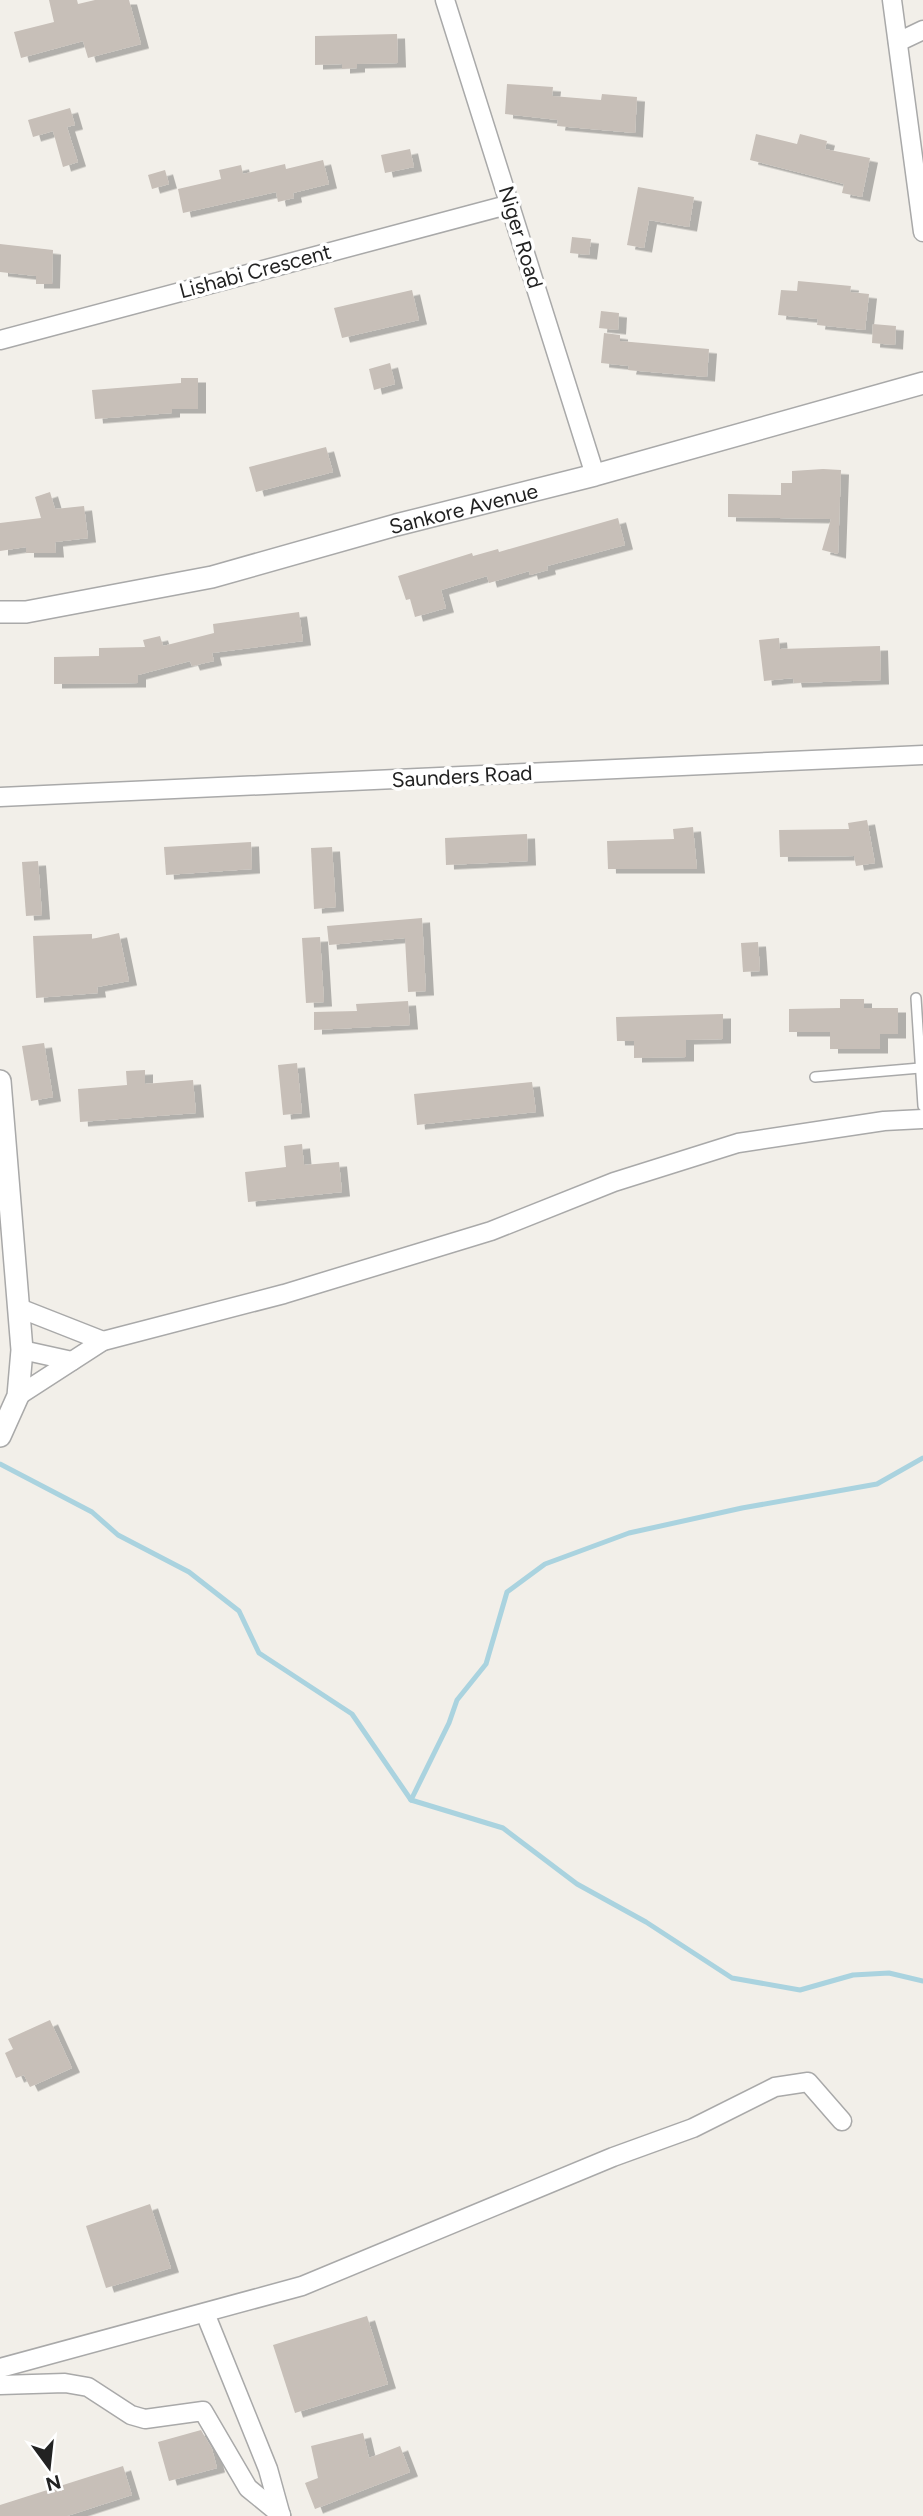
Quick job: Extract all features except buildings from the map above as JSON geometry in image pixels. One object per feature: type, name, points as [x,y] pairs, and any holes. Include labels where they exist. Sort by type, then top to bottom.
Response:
[{"type":"street","points":[[891,0],[923,232]]},
{"type":"street","name":"Niger Road","points":[[447,1],[595,475]]},
{"type":"street","points":[[898,42],[923,30]]},
{"type":"street","name":"Lishabi Crescent","points":[[0,340],[511,204]]},
{"type":"street","name":"Sankore Avenue","points":[[0,612],[26,612],[212,577],[396,525],[595,475],[923,383]]},
{"type":"street","name":"Saunders Road","points":[[0,797],[923,755]]},
{"type":"street","points":[[0,1081],[4,1167],[22,1350],[18,1396],[0,1436]]},
{"type":"street","points":[[18,1396],[103,1341],[284,1294],[478,1235],[614,1182],[738,1143],[884,1121],[923,1119]]},
{"type":"street","points":[[19,1308],[103,1341]]},
{"type":"street","points":[[22,1350],[72,1361]]},
{"type":"street","points":[[0,2368],[302,2286],[613,2157],[693,2128],[757,2095],[792,2082],[808,2082],[842,2121]]},
{"type":"street","points":[[205,2313],[268,2469],[281,2515]]},
{"type":"street","points":[[0,2385],[65,2383],[88,2387],[131,2415],[145,2419],[203,2412],[248,2488],[281,2515]]},
{"type":"lane","points":[[916,998],[923,1107]]},
{"type":"lane","points":[[815,1077],[920,1068]]},
{"type":"waterway","points":[[411,1800],[449,1723],[457,1700],[486,1664],[507,1592],[545,1564],[629,1533],[742,1508],[877,1484],[923,1458]]},
{"type":"waterway","points":[[0,1464],[92,1512],[118,1535],[189,1572],[239,1611],[259,1653],[352,1714],[411,1800],[503,1828],[577,1884],[646,1922],[732,1978],[800,1990],[853,1975],[889,1973],[923,1981]]}]
